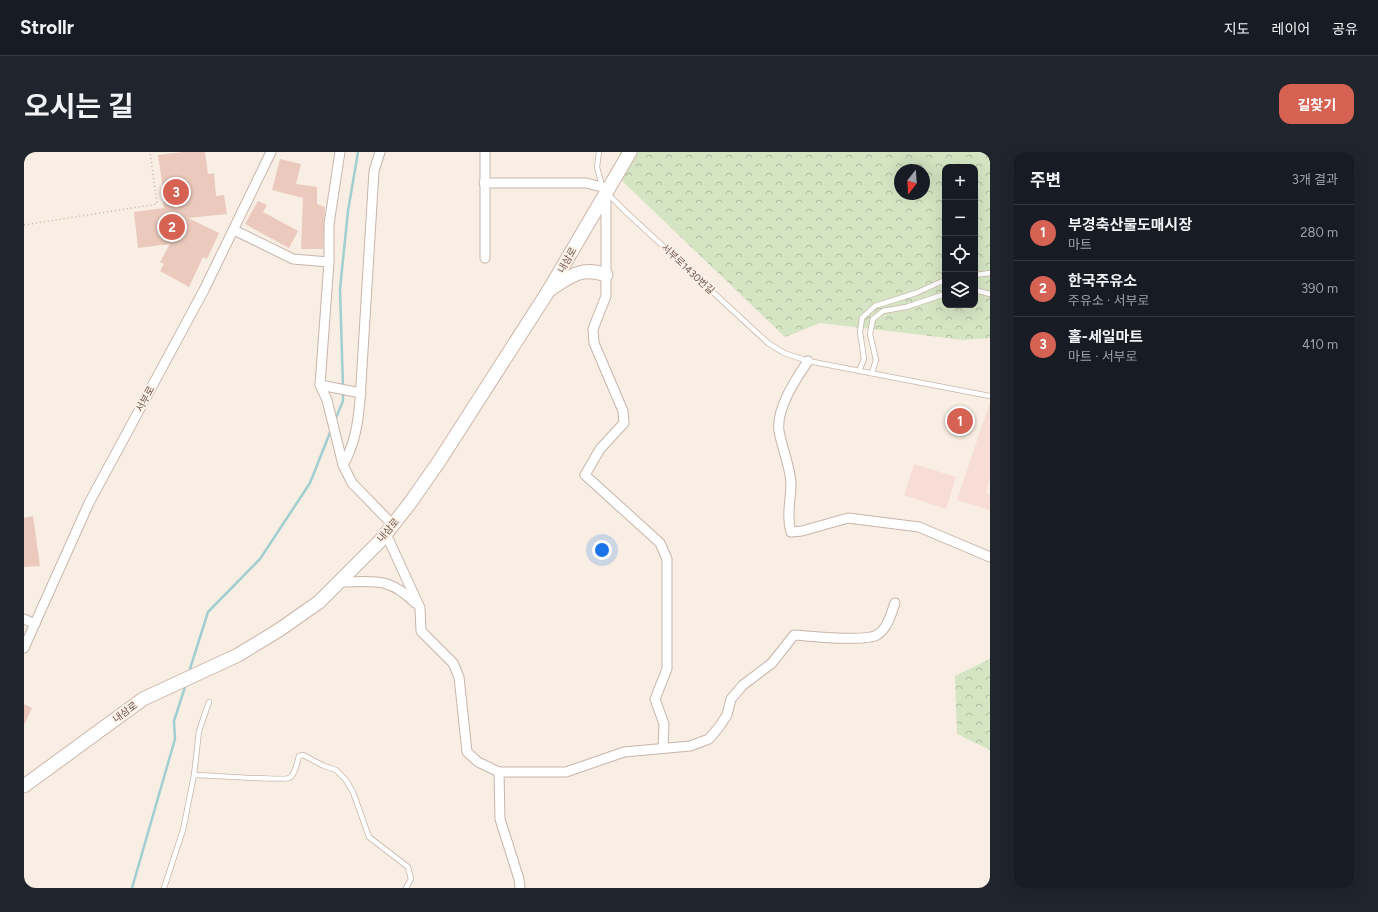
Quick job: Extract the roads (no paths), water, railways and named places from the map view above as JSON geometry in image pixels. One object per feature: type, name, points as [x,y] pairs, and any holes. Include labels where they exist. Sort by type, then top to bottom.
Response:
[{"type":"main road","name":"내삼로","points":[[24,786],[143,699],[238,655],[279,630],[319,602],[339,582],[389,529],[440,460],[548,291],[604,190],[630,152]]},
{"type":"main road","points":[[548,291],[569,277],[586,271],[595,271],[606,275]]},
{"type":"street","name":"서부로","points":[[24,648],[89,503],[204,290],[271,152]]},
{"type":"street","points":[[340,152],[329,224],[329,262],[323,386],[339,441],[344,465],[352,483],[389,529],[420,608],[421,632],[453,663],[460,677],[467,752],[478,762],[499,772],[566,772],[624,752],[690,746],[709,739],[727,715],[731,699],[743,685],[772,663],[794,635],[864,638],[877,635],[886,626],[895,603]]},
{"type":"street","points":[[344,465],[351,450],[357,428],[361,393],[374,171],[380,152]]},
{"type":"street","points":[[485,152],[485,258]]},
{"type":"street","points":[[484,184],[586,183],[604,190],[606,296],[593,329],[594,343],[623,411],[624,424],[600,449],[585,475],[660,543],[667,559],[667,669],[655,699],[664,724],[663,748]]},
{"type":"street","points":[[234,230],[293,259],[329,262]]},
{"type":"street","points":[[808,361],[793,384],[782,412],[779,430],[791,481],[788,523],[791,532],[802,531],[848,518],[918,527],[990,557]]},
{"type":"street","points":[[323,386],[361,393]]},
{"type":"street","points":[[339,582],[383,582],[404,591],[420,608]]},
{"type":"street","points":[[24,620],[35,624]]},
{"type":"street","points":[[499,772],[500,819],[519,879],[520,888]]},
{"type":"lane","points":[[598,152],[598,167],[604,190]]},
{"type":"lane","name":"서부로1430번길","points":[[604,190],[768,343],[784,353],[808,361],[990,396]]},
{"type":"lane","points":[[978,275],[990,273]]},
{"type":"lane","points":[[859,371],[864,359],[860,332],[862,318],[876,306],[916,293],[942,281]]},
{"type":"lane","points":[[978,291],[990,294]]},
{"type":"lane","points":[[872,373],[876,360],[870,334],[873,319],[883,311],[906,307],[942,295]]},
{"type":"lane","points":[[164,888],[183,830],[194,775],[199,731],[209,702]]},
{"type":"lane","points":[[194,775],[253,777],[283,780],[289,778],[293,774],[299,756],[303,755],[324,766],[336,770],[346,780],[353,792],[369,837],[408,867],[411,879],[406,888]]},
{"type":"waterway","points":[[343,387],[340,289],[348,211],[358,152]]},
{"type":"waterway","points":[[335,420],[343,401],[343,392]]},
{"type":"waterway","points":[[189,672],[208,612],[260,559],[310,483],[331,430]]},
{"type":"waterway","points":[[132,888],[175,739],[174,721],[186,684]]},
{"type":"place","name":"홀-세일마트","points":[[176,192]]},
{"type":"place","name":"한국주유소","points":[[172,227]]},
{"type":"place","name":"부경축산물도매시장","points":[[960,421]]}]
